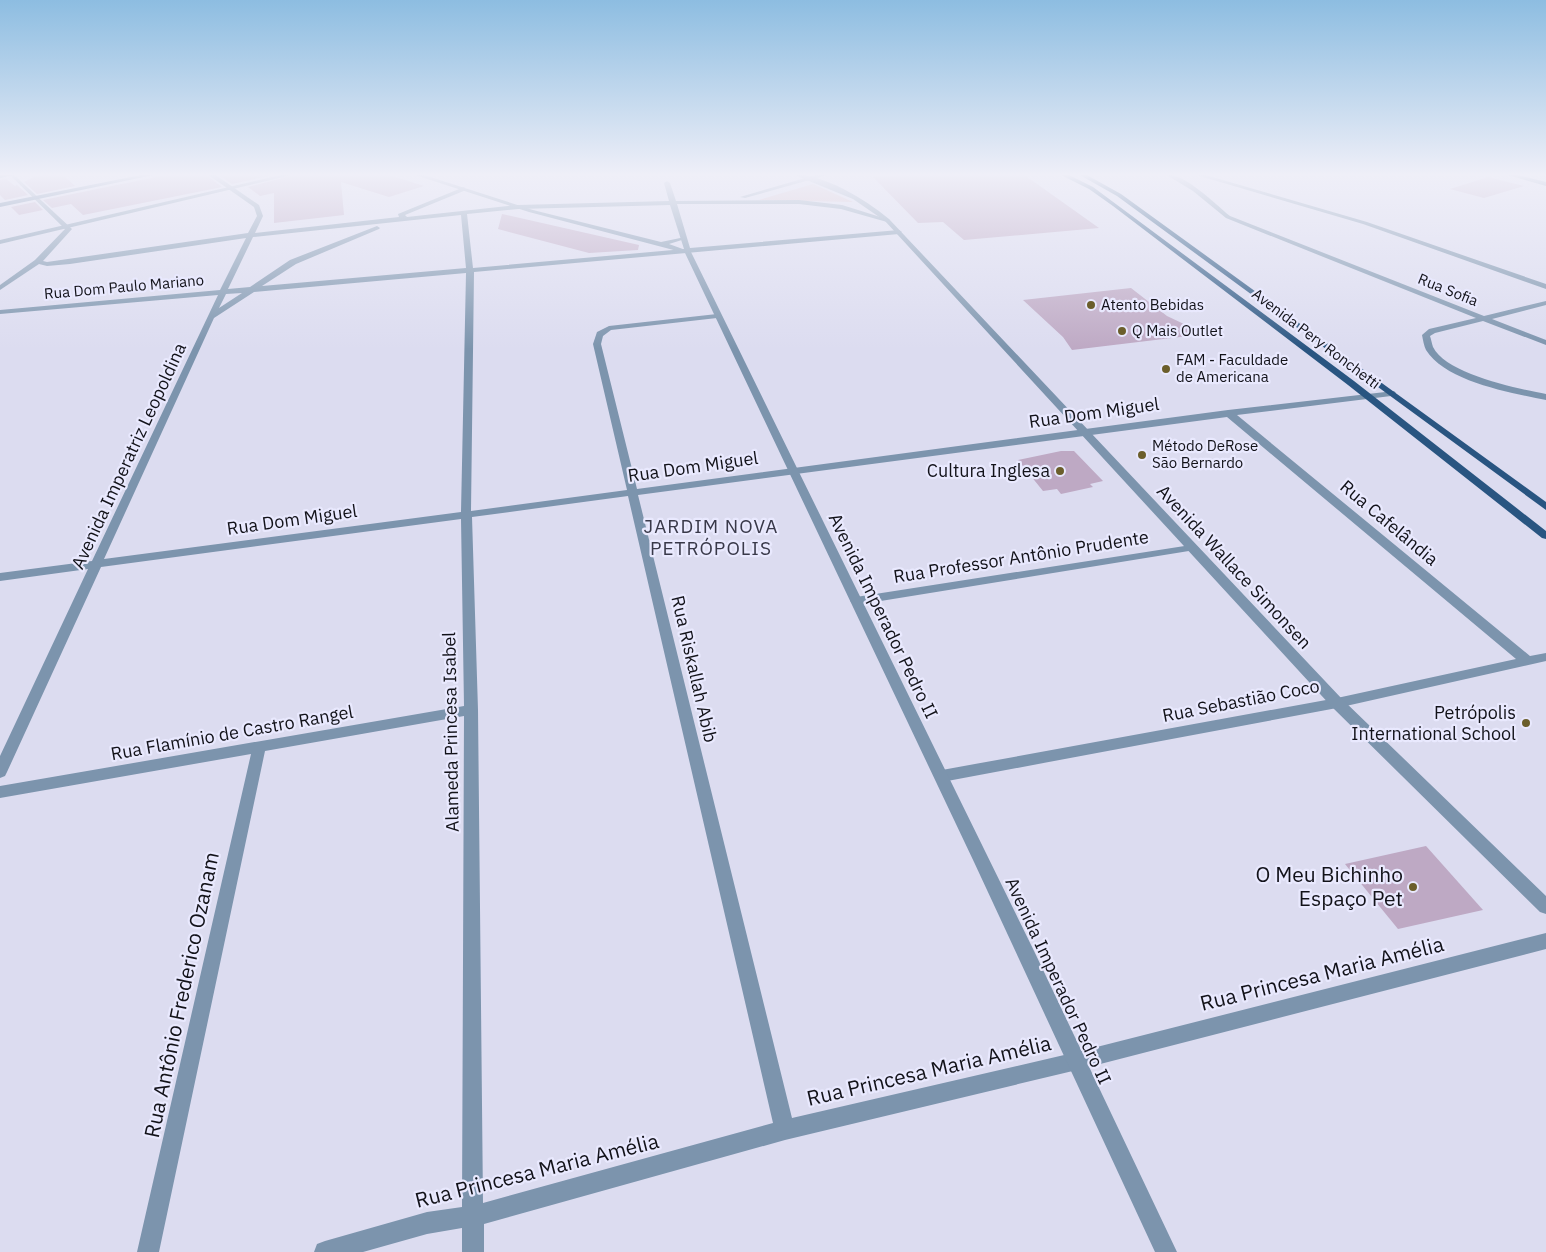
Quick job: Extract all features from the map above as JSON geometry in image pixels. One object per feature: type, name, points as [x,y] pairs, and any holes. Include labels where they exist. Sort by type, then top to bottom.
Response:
[{"type":"main road","name":"Avenida Pery Ronchetti","points":[[1152,232],[1366,395],[1546,536]]},
{"type":"main road","name":"Avenida Pery Ronchetti","points":[[1170,232],[1546,507]]},
{"type":"street","points":[[0,242],[41,232]]},
{"type":"street","points":[[0,288],[38,262],[67,232]]},
{"type":"street","points":[[38,262],[47,264],[70,262],[278,232]]},
{"type":"street","points":[[210,319],[251,289],[306,256],[365,232]]},
{"type":"street","name":"Alameda Princesa Isabel","points":[[466,232],[470,270],[466,515],[471,710],[474,1252]]},
{"type":"street","points":[[617,232],[688,252]]},
{"type":"street","name":"Avenida Imperador Pedro II","points":[[681,232],[688,252],[717,316],[795,471],[942,776],[1166,1252]]},
{"type":"street","name":"Rua Dom Paulo Mariano","points":[[0,312],[894,232]]},
{"type":"street","name":"Avenida Wallace Simonsen","points":[[898,232],[1337,703],[1546,907]]},
{"type":"street","name":"Rua Sofia","points":[[1267,232],[1546,343]]},
{"type":"street","points":[[1392,232],[1546,287]]},
{"type":"street","name":"Avenida Imperatriz Leopoldina","points":[[0,772],[210,319],[251,235]]},
{"type":"street","points":[[658,244],[683,238]]},
{"type":"street","points":[[231,278],[251,289]]},
{"type":"street","points":[[1546,303],[1432,331],[1426,335],[1425,341],[1433,355],[1451,369],[1472,377],[1546,397]]},
{"type":"street","name":"Rua Riskallah Abib","points":[[717,316],[609,328],[602,331],[597,337],[597,344],[785,1130]]},
{"type":"street","name":"Rua Dom Miguel","points":[[0,577],[1084,432],[1391,393]]},
{"type":"street","name":"Rua Cafelândia","points":[[1228,413],[1526,660]]},
{"type":"street","name":"Rua Professor Antônio Prudente","points":[[856,601],[1191,548]]},
{"type":"street","name":"Rua Sebastião Coco","points":[[942,776],[1337,703],[1546,657]]},
{"type":"street","name":"Rua Flamínio de Castro Rangel","points":[[0,792],[471,710]]},
{"type":"street","name":"Rua Antônio Frederico Ozanam","points":[[148,1252],[259,748]]},
{"type":"street","name":"Rua Princesa Maria Amélia","points":[[325,1252],[427,1223],[474,1216],[785,1130],[1077,1061],[1546,941]]},
{"type":"building","points":[[511,232],[583,232],[639,245],[638,250],[589,253]]},
{"type":"building","points":[[955,232],[1049,232],[964,240]]},
{"type":"building","points":[[1131,288],[1167,316],[1205,334],[1072,350],[1063,337],[1023,300]]},
{"type":"building","name":"Cultura Inglesa","points":[[1061,451],[1074,451],[1103,481],[1090,484],[1093,487],[1061,494],[1057,489],[1043,491],[1018,460]]},
{"type":"building","name":"O Meu Bichinho Espaço Pet","points":[[1426,846],[1483,910],[1398,929],[1345,864]]},
{"type":"place","name":"Atento Bebidas","points":[[1091,305]]},
{"type":"place","name":"Q Mais Outlet","points":[[1122,331]]},
{"type":"place","name":"FAM - Faculdade de Americana","points":[[1166,369]]},
{"type":"place","name":"Método DeRose São Bernardo","points":[[1142,455]]},
{"type":"place","name":"Cultura Inglesa","points":[[1060,471]]},
{"type":"place","name":"Petrópolis International School","points":[[1526,723]]},
{"type":"place","name":"O Meu Bichinho Espaço Pet","points":[[1413,887]]},
{"type":"district","name":"JARDIM NOVA PETRÓPOLIS","points":[[711,537]]}]
